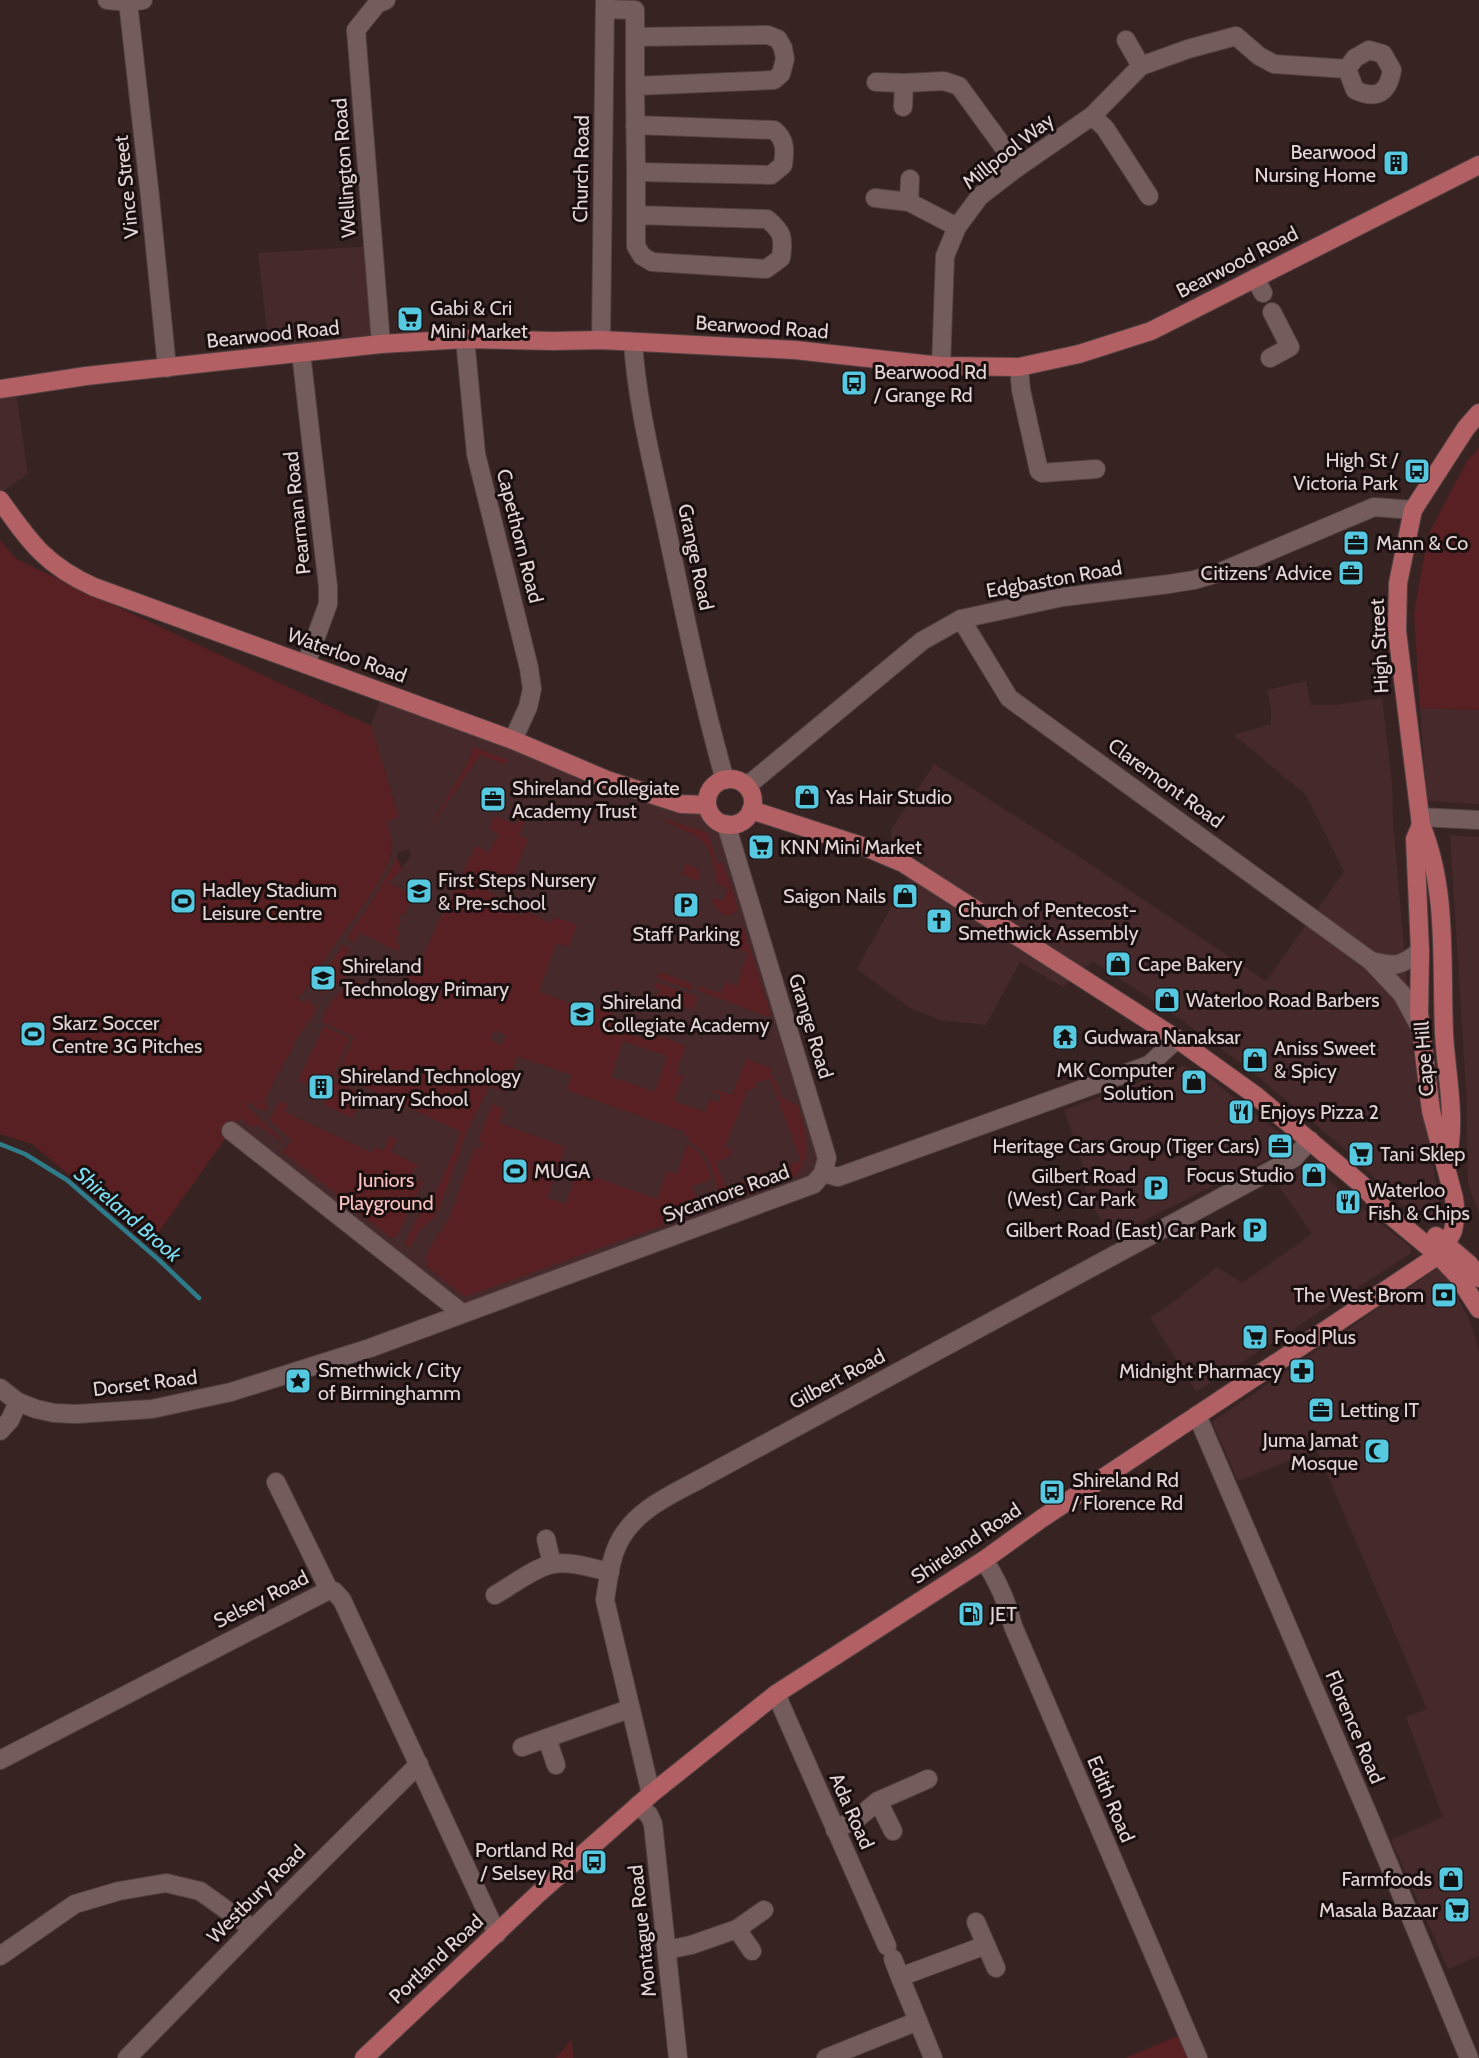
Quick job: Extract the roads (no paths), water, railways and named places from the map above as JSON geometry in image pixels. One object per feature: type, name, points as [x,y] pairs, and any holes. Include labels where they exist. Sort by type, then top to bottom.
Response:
[{"type":"main road","name":"Bearwood Road","points":[[0,389],[86,375],[381,344],[465,339],[601,340],[795,350],[941,366],[1019,367],[1079,354],[1151,331],[1259,286],[1479,165]]},
{"type":"main road","name":"High Street","points":[[1442,946],[1439,901],[1429,844],[1420,821],[1397,632],[1398,583],[1413,510],[1466,428],[1479,413]]},
{"type":"main road","name":"Waterloo Road","points":[[0,500],[37,550],[52,563],[76,578],[183,620],[513,740],[608,780],[681,804],[707,805]]},
{"type":"main road","points":[[725,780],[736,780],[747,786],[753,800],[748,817],[740,822],[726,824],[712,816],[707,805],[712,789],[725,780]]},
{"type":"main road","points":[[751,810],[865,847],[903,863],[1177,1039],[1255,1095],[1310,1140],[1361,1184],[1390,1215],[1469,1264],[1479,1278]]},
{"type":"main road","name":"High Street","points":[[1420,821],[1415,839],[1420,951]]},
{"type":"main road","name":"Cape Hill","points":[[1442,946],[1451,1126],[1450,1147],[1445,1167]]},
{"type":"main road","points":[[1420,951],[1425,970],[1431,981],[1443,990],[1433,997],[1422,1030]]},
{"type":"main road","name":"Cape Hill","points":[[1420,951],[1419,1013],[1424,1064],[1431,1112],[1454,1198],[1456,1214],[1453,1231],[1442,1249]]},
{"type":"main road","points":[[1442,1249],[1479,1309]]},
{"type":"main road","name":"Shireland Road","points":[[539,1893],[645,1800],[776,1694],[984,1560],[1041,1519],[1416,1270],[1442,1249]]},
{"type":"main road","name":"Portland Road","points":[[364,2058],[539,1893]]},
{"type":"street","points":[[107,0],[135,1]]},
{"type":"street","name":"Wellington Road","points":[[381,344],[356,30],[377,4],[386,0]]},
{"type":"street","name":"Vince Street","points":[[135,1],[150,197],[167,368]]},
{"type":"street","points":[[605,5],[635,10],[636,246],[642,256],[652,262],[766,268],[781,258],[783,243],[779,229],[767,219],[636,215]]},
{"type":"street","name":"Church Road","points":[[601,340],[605,5]]},
{"type":"street","points":[[635,37],[768,35],[778,39],[785,59],[781,74],[774,80],[635,86]]},
{"type":"street","name":"Millpool Way","points":[[941,366],[945,256],[957,227],[980,196],[1092,116],[1142,66],[1188,49],[1236,36],[1259,56],[1274,64],[1347,69]]},
{"type":"street","points":[[1126,40],[1142,66]]},
{"type":"street","points":[[876,82],[944,81],[959,86],[1018,167]]},
{"type":"street","points":[[903,107],[904,83]]},
{"type":"street","points":[[1092,116],[1105,128],[1149,196]]},
{"type":"street","points":[[635,125],[774,130],[782,137],[785,149],[783,165],[771,174],[636,172]]},
{"type":"street","points":[[909,202],[910,179]]},
{"type":"street","points":[[875,198],[909,202],[957,227]]},
{"type":"street","points":[[1270,358],[1290,347],[1272,312]]},
{"type":"street","name":"Capethorn Road","points":[[465,339],[476,454],[531,678],[532,688],[528,707],[513,740]]},
{"type":"street","name":"Grange Road","points":[[633,342],[635,373],[667,530],[699,680],[725,780]]},
{"type":"street","name":"Pearman Road","points":[[301,353],[328,593],[328,604],[306,664]]},
{"type":"street","points":[[1019,367],[1021,390],[1039,471],[1042,473],[1096,469]]},
{"type":"street","name":"Edgbaston Road","points":[[747,786],[922,641],[961,619],[1063,597],[1194,580],[1218,573],[1374,507],[1413,510]]},
{"type":"street","name":"Claremont Road","points":[[961,619],[1009,698],[1371,960],[1402,994],[1422,1030]]},
{"type":"street","points":[[1420,821],[1479,820]]},
{"type":"street","name":"Grange Road","points":[[726,824],[827,1158],[823,1173]]},
{"type":"street","name":"Claremont Road","points":[[1371,960],[1393,966],[1404,964],[1420,951]]},
{"type":"street","points":[[823,1173],[838,1177],[1149,1065],[1177,1039]]},
{"type":"street","points":[[231,1131],[462,1313]]},
{"type":"street","name":"Gilbert Road","points":[[645,1800],[629,1708],[605,1600],[617,1546],[627,1529],[645,1511],[712,1472],[1294,1158],[1310,1140]]},
{"type":"street","name":"Sycamore Road","points":[[278,1378],[370,1348],[814,1184],[823,1173]]},
{"type":"street","name":"Dorset Road","points":[[0,1388],[18,1402],[54,1413],[128,1412],[206,1398],[278,1378]]},
{"type":"street","points":[[0,1431],[10,1420],[18,1402]]},
{"type":"street","name":"Florence Road","points":[[1197,1415],[1370,1819],[1469,2058]]},
{"type":"street","points":[[276,1482],[329,1590]]},
{"type":"street","points":[[546,1539],[552,1564]]},
{"type":"street","name":"Edith Road","points":[[984,1560],[996,1578],[1008,1606],[1012,1626],[1198,2058]]},
{"type":"street","points":[[495,1596],[528,1575],[552,1564],[572,1564],[610,1572]]},
{"type":"street","name":"Selsey Road","points":[[0,1760],[329,1590],[334,1591],[342,1600],[496,1934]]},
{"type":"street","name":"Ada Road","points":[[776,1694],[890,1952],[933,2058]]},
{"type":"street","points":[[522,1747],[629,1708]]},
{"type":"street","points":[[547,1738],[556,1765]]},
{"type":"street","name":"Westbury Road","points":[[127,2058],[419,1764]]},
{"type":"street","points":[[836,1830],[859,1817],[878,1801],[928,1779]]},
{"type":"street","name":"Montague Road","points":[[645,1800],[653,1824],[678,2058]]},
{"type":"street","points":[[878,1801],[893,1831]]},
{"type":"street","points":[[0,1956],[75,1904],[119,1891],[166,1883],[200,1891],[253,1929]]},
{"type":"street","points":[[666,1950],[691,1945],[737,1929],[764,1910]]},
{"type":"street","points":[[976,1922],[996,1968]]},
{"type":"street","points":[[737,1929],[752,1951]]},
{"type":"street","points":[[900,1977],[986,1945]]},
{"type":"street","points":[[826,2058],[918,2021]]},
{"type":"waterway","name":"Shireland Brook","points":[[0,1144],[25,1154],[67,1180],[199,1298]]},
{"type":"place","name":"Bearwood Nursing Home","points":[[1396,163]]},
{"type":"place","name":"Gabi & Cri Mini Market","points":[[410,319]]},
{"type":"place","name":"Bearwood Rd / Grange Rd","points":[[854,383]]},
{"type":"place","name":"High St / Victoria Park","points":[[1417,471]]},
{"type":"place","name":"Mann & Co","points":[[1356,543]]},
{"type":"place","name":"Citizens' Advice","points":[[1351,573]]},
{"type":"place","name":"Yas Hair Studio","points":[[807,797]]},
{"type":"place","name":"Shireland Collegiate Academy Trust","points":[[493,799]]},
{"type":"place","name":"KNN Mini Market","points":[[761,847]]},
{"type":"place","name":"First Steps Nursery & Pre-school","points":[[419,891]]},
{"type":"place","name":"Saigon Nails","points":[[905,896]]},
{"type":"place","name":"Hadley Stadium Leisure Centre","points":[[183,901]]},
{"type":"place","name":"Staff Parking","points":[[686,905]]},
{"type":"place","name":"Church of Pentecost- Smethwick Assembly","points":[[939,921]]},
{"type":"place","name":"Cape Bakery","points":[[1118,964]]},
{"type":"place","name":"Shireland Technology Primary","points":[[323,978]]},
{"type":"place","name":"Waterloo Road Barbers","points":[[1167,1000]]},
{"type":"place","name":"Shireland Collegiate Academy","points":[[582,1014]]},
{"type":"place","name":"Skarz Soccer Centre 3G Pitches","points":[[33,1034]]},
{"type":"place","name":"Gudwara Nanaksar","points":[[1065,1037]]},
{"type":"place","name":"Aniss Sweet & Spicy","points":[[1255,1060]]},
{"type":"place","name":"MK Computer Solution","points":[[1194,1082]]},
{"type":"place","name":"Shireland Technology Primary School","points":[[321,1087]]},
{"type":"place","name":"Enjoys Pizza 2","points":[[1241,1112]]},
{"type":"place","name":"Heritage Cars Group (Tiger Cars)","points":[[1280,1146]]},
{"type":"place","name":"Tani Sklep","points":[[1361,1154]]},
{"type":"place","name":"MUGA","points":[[515,1171]]},
{"type":"place","name":"Focus Studio","points":[[1314,1175]]},
{"type":"place","name":"Gilbert Road (West) Car Park","points":[[1156,1188]]},
{"type":"place","name":"Waterloo Fish & Chips","points":[[1348,1202]]},
{"type":"place","name":"Gilbert Road (East) Car Park","points":[[1255,1230]]},
{"type":"place","name":"The West Brom","points":[[1444,1295]]},
{"type":"place","name":"Food Plus","points":[[1255,1337]]},
{"type":"place","name":"Midnight Pharmacy","points":[[1302,1371]]},
{"type":"place","name":"Smethwick / City of Birminghamm","points":[[298,1381]]},
{"type":"place","name":"Letting IT","points":[[1321,1410]]},
{"type":"place","name":"Juma Jamat Mosque","points":[[1377,1451]]},
{"type":"place","name":"Shireland Rd / Florence Rd","points":[[1052,1492]]},
{"type":"place","name":"JET","points":[[971,1614]]},
{"type":"place","name":"Portland Rd / Selsey Rd","points":[[594,1862]]},
{"type":"place","name":"Farmfoods","points":[[1451,1879]]},
{"type":"place","name":"Masala Bazaar","points":[[1457,1910]]},
{"type":"park label","name":"Juniors Playground","points":[[386,1192]]}]
